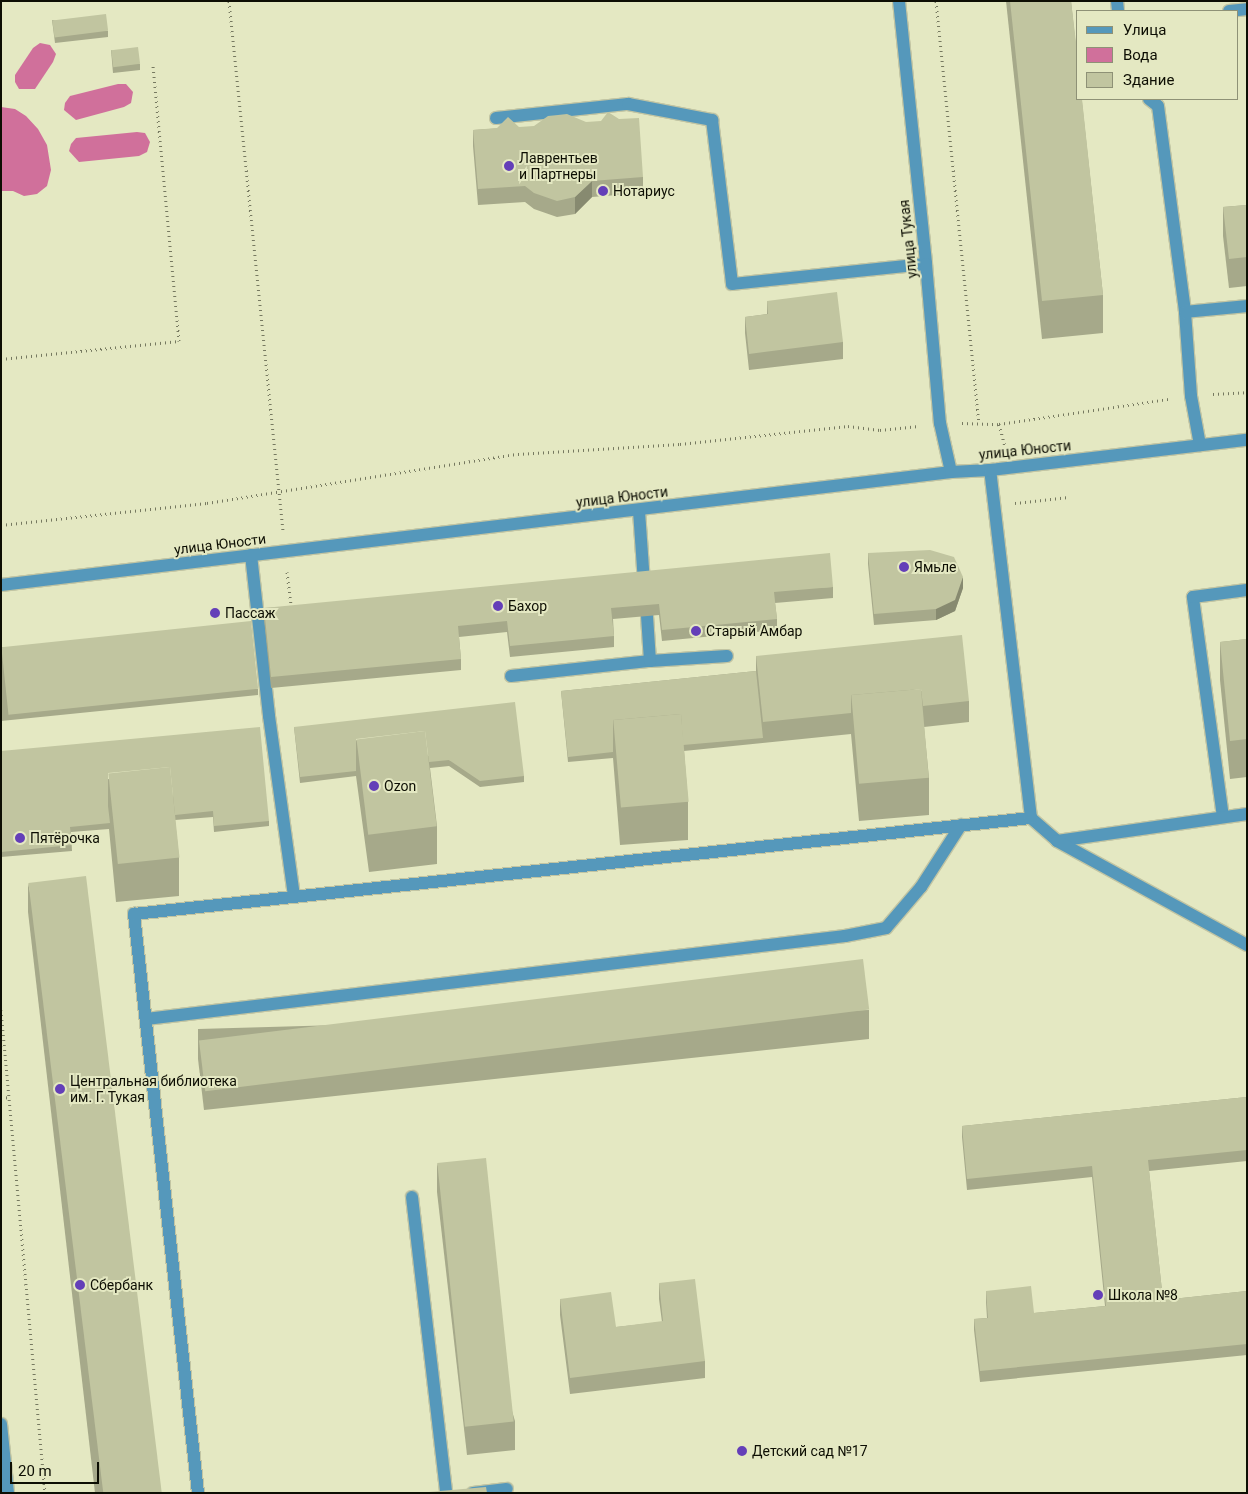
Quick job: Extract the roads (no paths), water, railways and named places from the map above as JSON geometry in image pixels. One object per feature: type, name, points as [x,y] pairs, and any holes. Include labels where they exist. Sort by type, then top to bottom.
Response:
[{"type":"street","name":"улица Тукая","points":[[899,1],[940,423],[951,472]]},
{"type":"street","points":[[1150,100],[1158,106],[1184,312],[1191,396],[1200,445]]},
{"type":"street","points":[[496,118],[628,104],[712,120],[732,284],[926,264]]},
{"type":"street","points":[[1184,312],[1247,306]]},
{"type":"street","name":"улица Юности","points":[[1,584],[639,511],[951,472],[990,470],[1247,440]]},
{"type":"street","points":[[990,470],[1031,818],[1057,841],[1247,945]]},
{"type":"street","points":[[639,511],[644,582]]},
{"type":"street","points":[[251,555],[269,716],[294,896]]},
{"type":"street","points":[[1223,816],[1193,597],[1247,590]]},
{"type":"street","points":[[647,616],[650,661]]},
{"type":"street","points":[[511,676],[650,661],[727,656]]},
{"type":"street","points":[[1057,841],[1247,814]]},
{"type":"street","points":[[198,1493],[134,914],[1031,818]]},
{"type":"street","points":[[146,1019],[845,936],[886,928],[921,887],[961,825]]},
{"type":"street","points":[[412,1197],[446,1493]]},
{"type":"street","points":[[1,1424],[8,1493]]},
{"type":"street","points":[[472,1493],[507,1489]]},
{"type":"water","points":[[40,43],[50,45],[56,54],[53,62],[35,89],[19,89],[15,82],[15,75],[33,48]]},
{"type":"water","points":[[118,84],[126,84],[133,92],[131,103],[124,107],[76,120],[64,110],[65,103],[70,96]]},
{"type":"water","points":[[1,107],[15,109],[26,116],[38,129],[47,145],[51,170],[47,186],[37,194],[24,196],[13,191],[1,191]]},
{"type":"water","points":[[137,132],[145,133],[150,142],[147,152],[139,156],[79,162],[69,151],[71,144],[76,138]]},
{"type":"place","name":"Лаврентьев и Партнеры","points":[[509,166]]},
{"type":"place","name":"Нотариус","points":[[603,191]]},
{"type":"place","name":"Ямьле","points":[[904,567]]},
{"type":"place","name":"Бахор","points":[[498,606]]},
{"type":"place","name":"Пассаж","points":[[215,613]]},
{"type":"place","name":"Старый Амбар","points":[[696,631]]},
{"type":"place","name":"Ozon","points":[[374,786]]},
{"type":"place","name":"Пятёрочка","points":[[20,838]]},
{"type":"place","name":"Центральная библиотека им. Г. Тукая","points":[[60,1089]]},
{"type":"place","name":"Сбербанк","points":[[80,1285]]},
{"type":"place","name":"Школа №8","points":[[1098,1295]]},
{"type":"place","name":"Детский сад №17","points":[[742,1451]]}]
